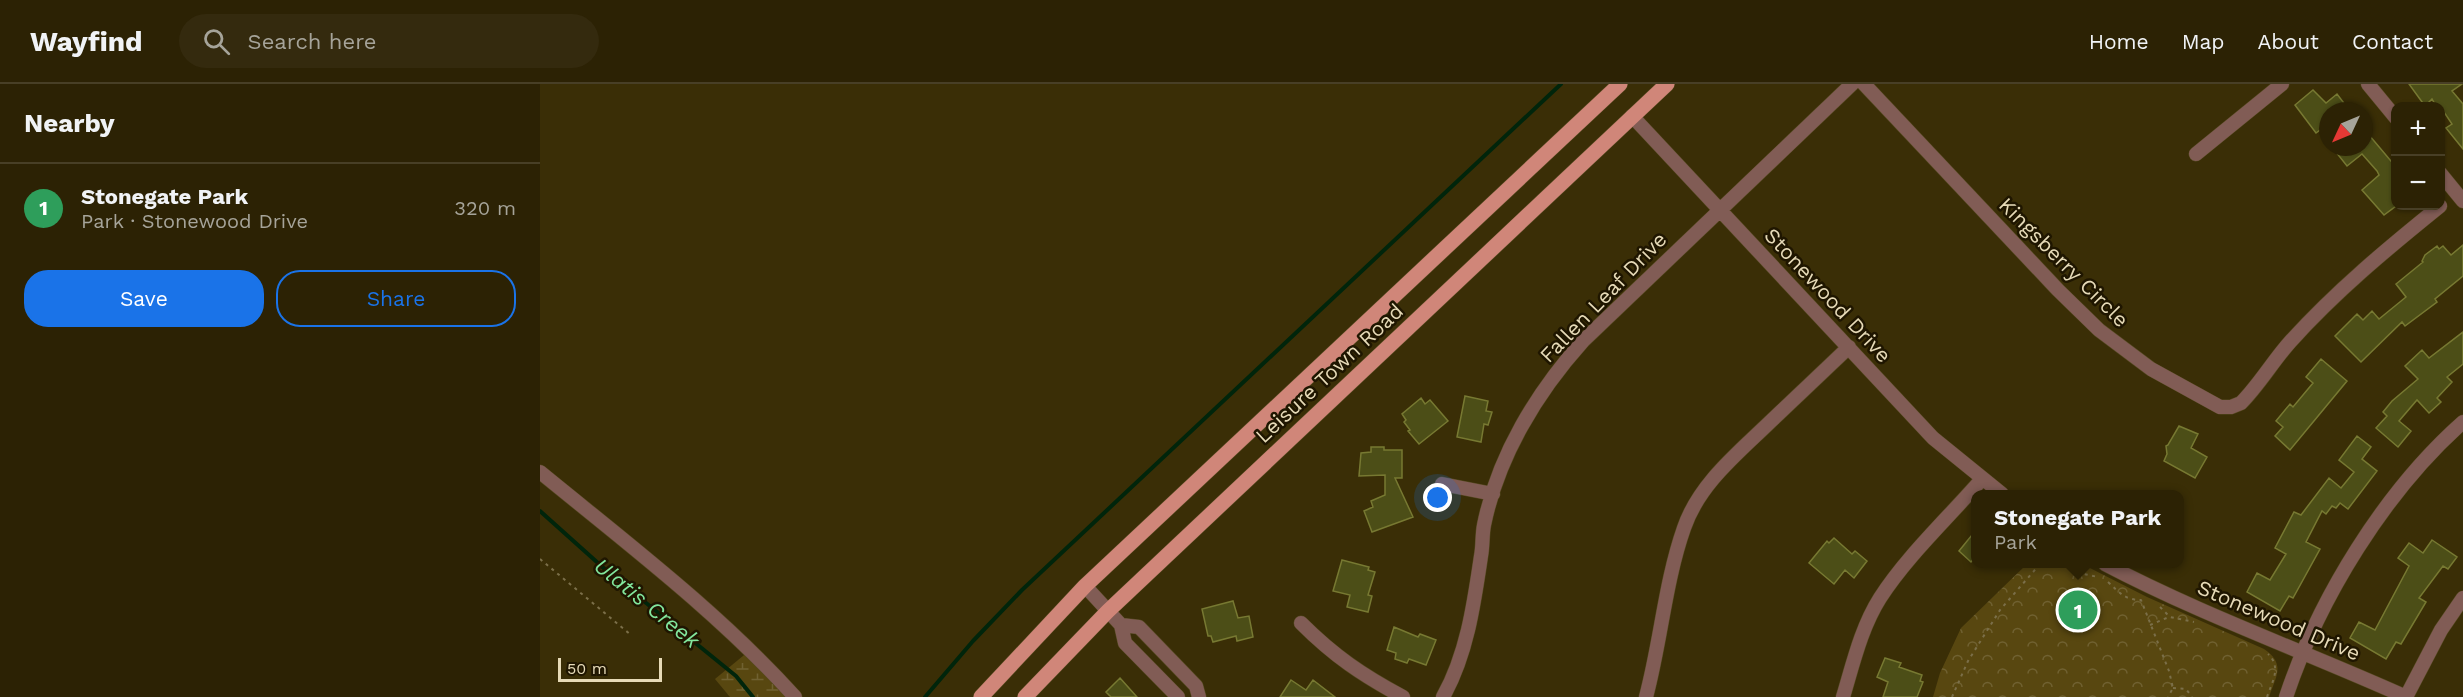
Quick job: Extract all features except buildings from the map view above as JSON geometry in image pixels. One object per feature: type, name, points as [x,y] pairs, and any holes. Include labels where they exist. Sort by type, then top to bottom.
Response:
[{"type":"main road","name":"Leisure Town Road","points":[[981,697],[1085,586],[1620,84]]},
{"type":"main road","name":"Leisure Town Road","points":[[1025,697],[1108,611],[1666,84]]},
{"type":"street","name":"Fallen Leaf Drive","points":[[1443,697],[1460,659],[1469,626],[1484,526],[1493,494],[1519,431],[1563,363],[1583,341],[1852,84]]},
{"type":"street","name":"Kingsberry Circle","points":[[1864,84],[2058,290],[2099,330],[2151,369],[2220,407],[2231,407],[2241,402],[2324,306],[2434,210]]},
{"type":"street","points":[[2196,154],[2282,84]]},
{"type":"street","points":[[2368,84],[2391,112]]},
{"type":"street","name":"Stonewood Drive","points":[[1632,116],[1933,438],[1996,490]]},
{"type":"street","points":[[2445,179],[2460,197]]},
{"type":"street","name":"Kingsberry Circle","points":[[2445,203],[2460,197]]},
{"type":"street","points":[[1646,697],[1676,556],[1684,526],[1696,501],[1714,477],[1741,449],[1849,347]]},
{"type":"street","points":[[2286,697],[2303,651],[2330,595],[2363,540],[2403,486],[2463,422]]},
{"type":"street","points":[[540,472],[718,619],[760,658],[795,697]]},
{"type":"street","points":[[1972,490],[1982,479]]},
{"type":"street","points":[[1442,484],[1493,494]]},
{"type":"street","points":[[1843,697],[1863,633],[1880,598],[1971,491]]},
{"type":"street","name":"Stonewood Drive","points":[[2113,568],[2163,594],[2303,651],[2406,697]]},
{"type":"street","points":[[1085,586],[1121,625],[1125,643],[1178,697]]},
{"type":"street","points":[[2406,697],[2441,630],[2463,598]]},
{"type":"street","points":[[1301,623],[1337,657],[1356,671],[1403,697]]},
{"type":"street","points":[[1121,625],[1139,627],[1196,686],[1199,697]]},
{"type":"path","points":[[540,559],[631,635]]},
{"type":"path","points":[[1952,697],[1968,662],[2000,610],[2037,568]]},
{"type":"path","points":[[2072,568],[2079,573],[2105,579],[2124,597],[2131,600],[2147,600]]},
{"type":"path","points":[[2141,600],[2169,671],[2173,688],[2168,697]]},
{"type":"path","points":[[2155,604],[2170,617],[2194,622]]},
{"type":"path","points":[[2150,625],[2170,617]]},
{"type":"path","points":[[2266,652],[2273,658],[2276,668],[2266,697]]},
{"type":"path","points":[[2173,688],[2186,689],[2192,697]]},
{"type":"green space","points":[[2023,568],[2090,568],[2147,597],[2264,649],[2275,660],[2277,671],[2269,697],[1933,697],[1940,673],[1961,628]]},
{"type":"green space","points":[[749,651],[794,697],[730,697],[715,679]]},
{"type":"waterway","points":[[925,697],[973,641],[1022,590],[1561,84]]},
{"type":"waterway","name":"Ulatis Creek","points":[[540,511],[608,572],[736,676],[753,697]]},
{"type":"place","name":"Stonegate Park","points":[[2078,610]]}]
